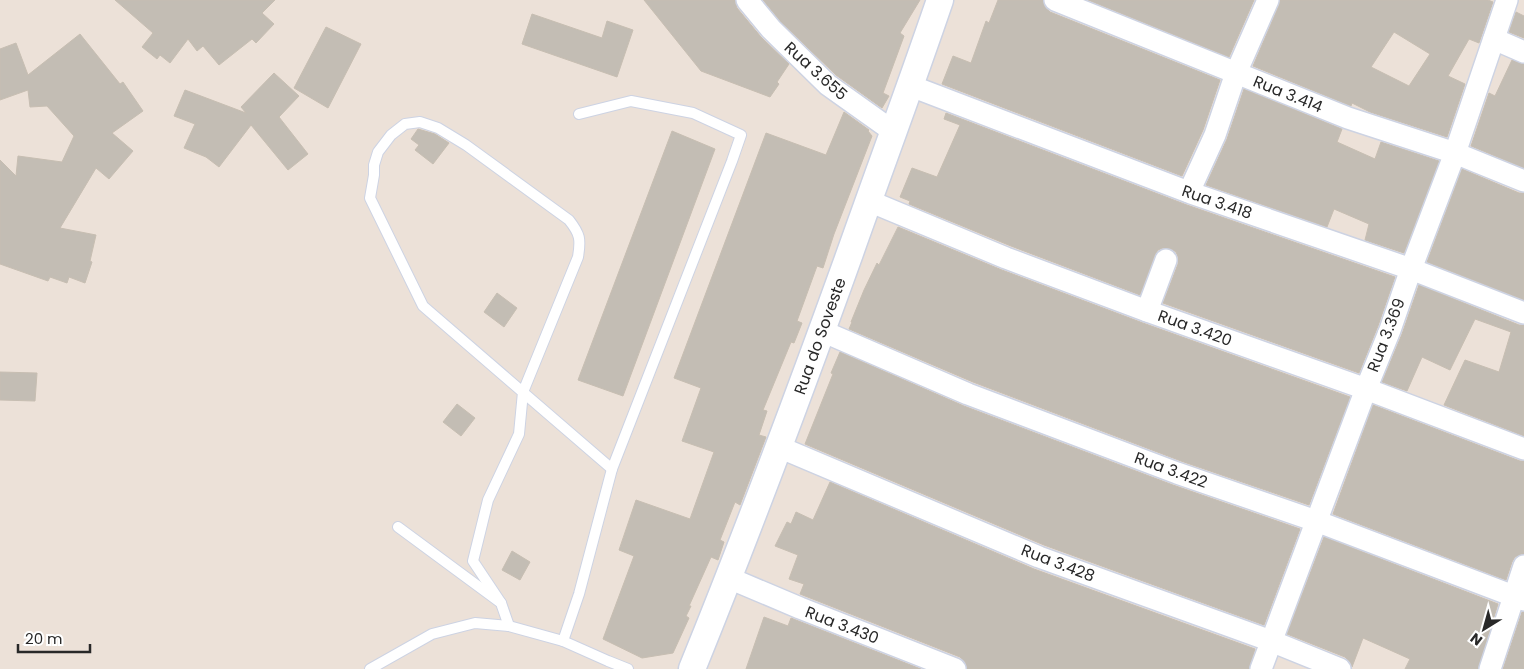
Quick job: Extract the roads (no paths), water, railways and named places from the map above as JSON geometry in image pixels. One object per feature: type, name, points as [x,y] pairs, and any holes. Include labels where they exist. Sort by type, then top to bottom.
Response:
[{"type":"street","name":"Rua 3.655","points":[[747,0],[771,29],[828,85],[894,132]]},
{"type":"street","name":"Rua do Soveste","points":[[692,669],[780,447],[911,86],[940,0]]},
{"type":"street","name":"Rua 3.414","points":[[1055,0],[1368,125],[1455,153],[1524,181]]},
{"type":"street","points":[[1188,192],[1215,135],[1236,73],[1268,0]]},
{"type":"street","name":"Rua 3.369","points":[[1261,669],[1390,330],[1455,153],[1507,0]]},
{"type":"street","points":[[1494,39],[1524,52]]},
{"type":"street","name":"Rua 3.418","points":[[911,86],[1188,192],[1411,269],[1524,313]]},
{"type":"street","name":"Rua 3.420","points":[[869,201],[1006,258],[1366,389],[1524,449]]},
{"type":"street","points":[[1148,311],[1166,260]]},
{"type":"street","name":"Rua 3.422","points":[[822,331],[968,394],[1519,598]]},
{"type":"street","name":"Rua 3.428","points":[[780,447],[1040,557],[1340,669]]},
{"type":"street","points":[[1490,669],[1519,598],[1524,566]]},
{"type":"street","name":"Rua 3.430","points":[[729,578],[955,669]]},
{"type":"lane","points":[[563,641],[579,594],[612,469],[741,135],[693,113],[631,101],[579,114]]},
{"type":"lane","points":[[508,626],[500,603],[473,561],[488,500],[519,434],[523,392],[578,257],[581,242],[577,230],[569,220],[466,144],[438,128],[420,122],[405,124],[391,135],[378,152],[374,165],[370,198],[423,306],[523,392],[612,469]]},
{"type":"lane","points":[[398,527],[500,603]]},
{"type":"lane","points":[[370,669],[432,634],[475,623],[508,626],[563,641],[628,669]]}]
